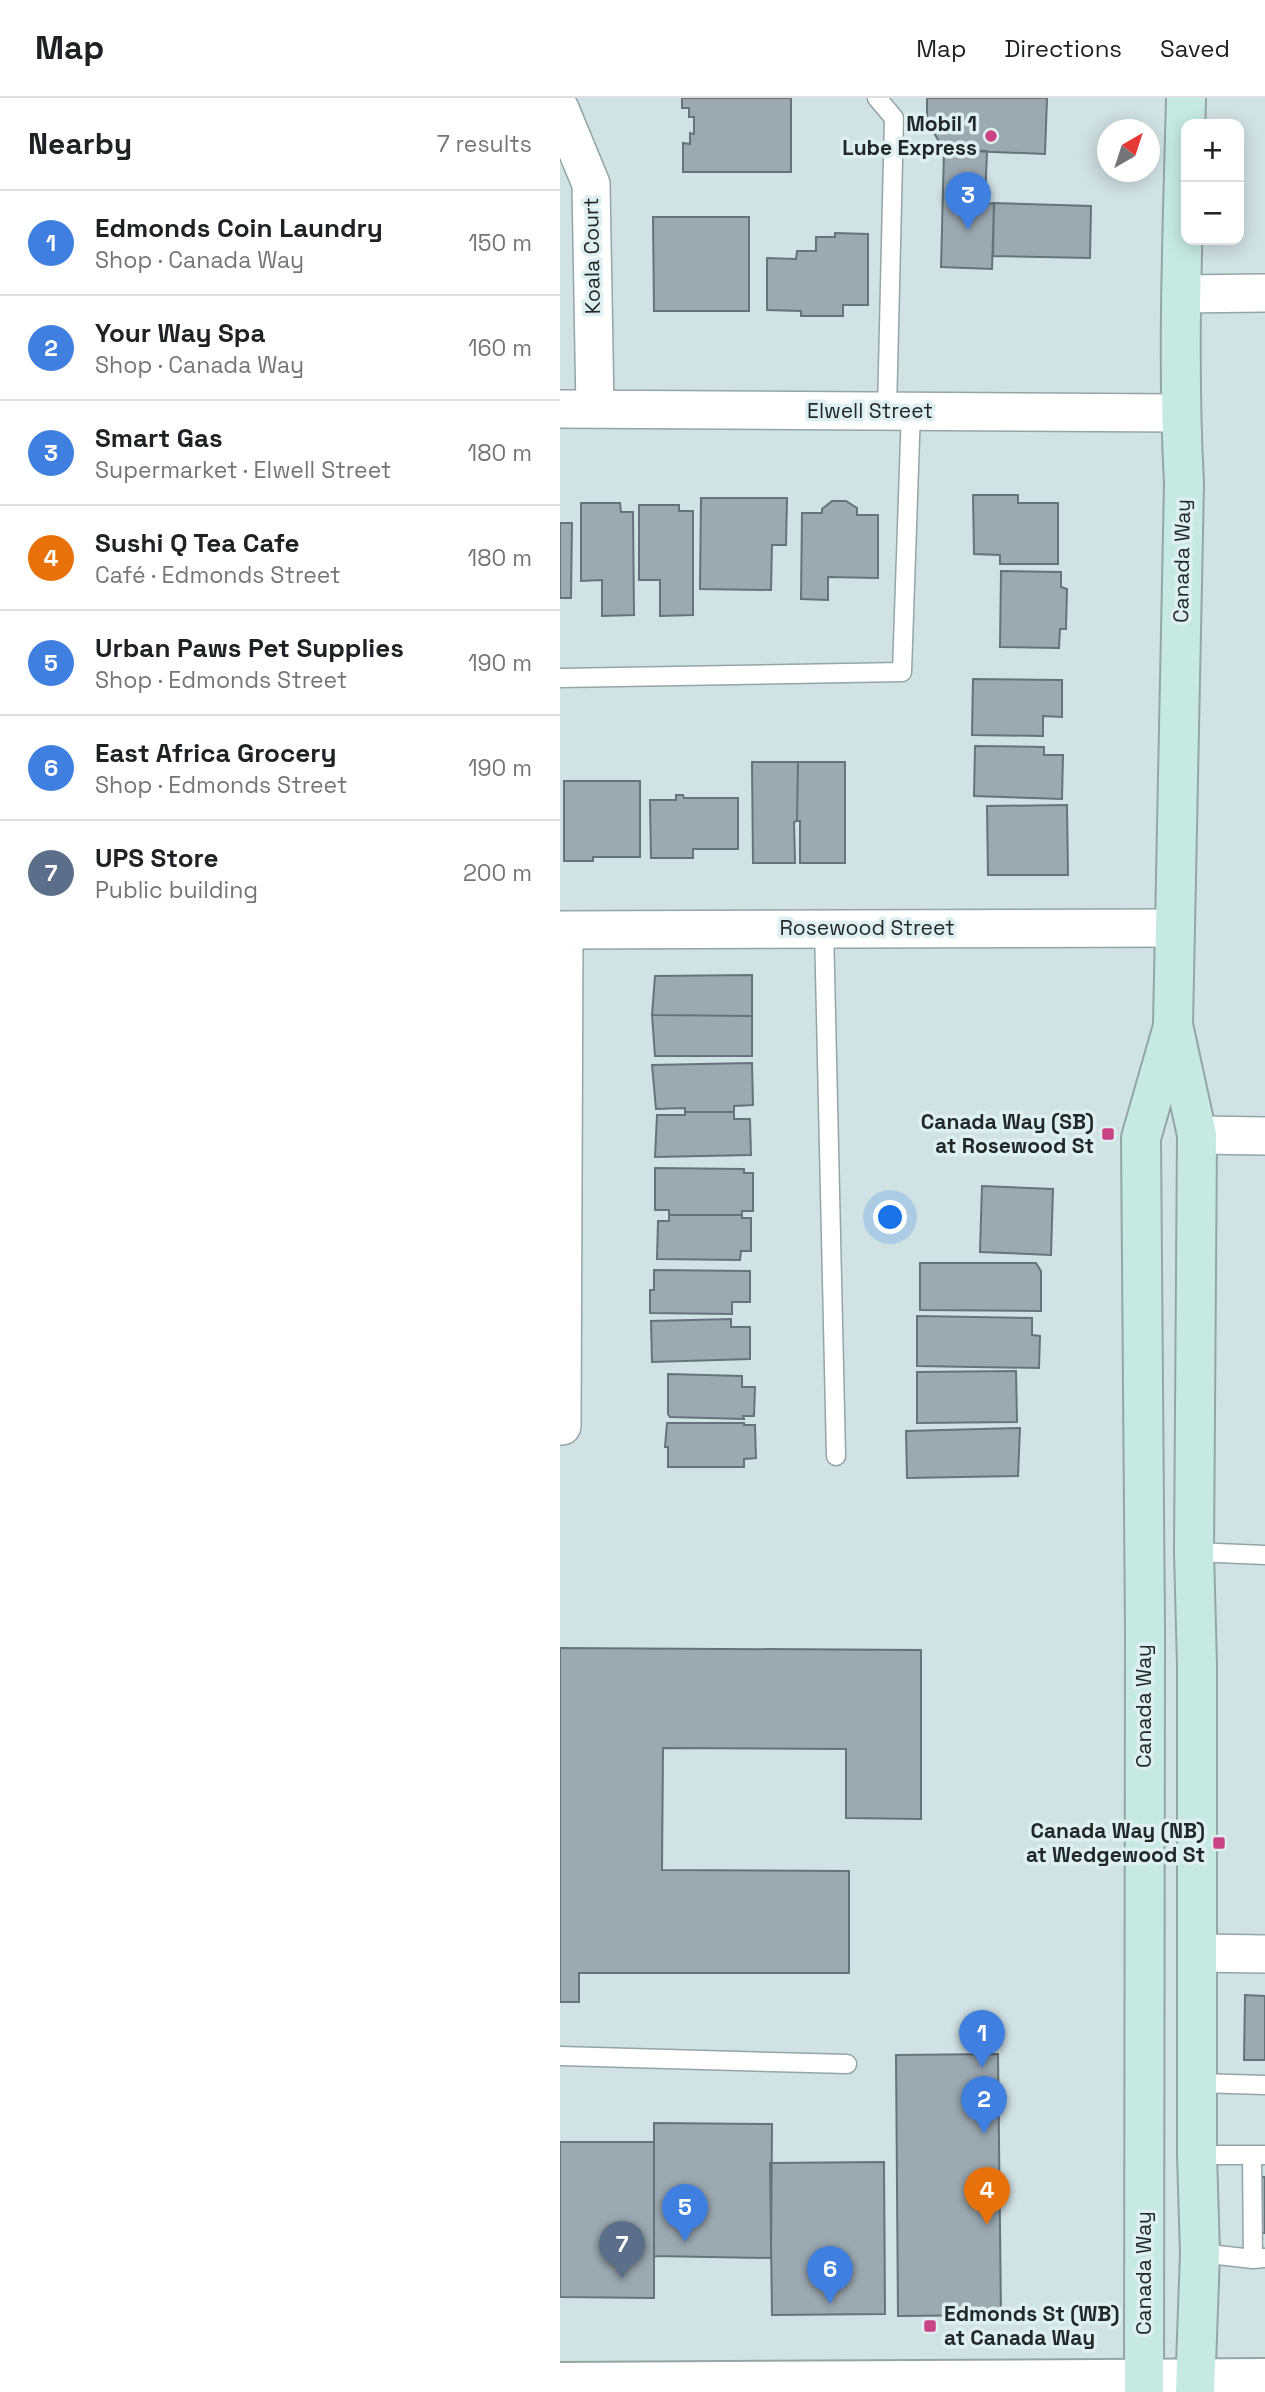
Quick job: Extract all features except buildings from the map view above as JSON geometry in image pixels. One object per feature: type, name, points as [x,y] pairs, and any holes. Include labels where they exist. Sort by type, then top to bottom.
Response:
[{"type":"main road","name":"Canada Way","points":[[1186,98],[1180,413],[1184,483],[1173,1025],[1197,1135],[1194,1552],[1197,1666],[1197,2155],[1200,2253],[1195,2385]]},
{"type":"main road","name":"Canada Way","points":[[1144,2385],[1141,1138],[1173,1025]]},
{"type":"street","name":"Koala Court","points":[[560,109],[590,184],[577,409]]},
{"type":"street","points":[[1181,294],[1265,293]]},
{"type":"street","name":"Elwell Street","points":[[577,409],[1180,413]]},
{"type":"street","name":"Rosewood Street","points":[[562,930],[1174,928]]},
{"type":"street","points":[[562,930],[562,1426]]},
{"type":"street","points":[[1197,1135],[1265,1136]]},
{"type":"street","points":[[1197,1953],[1265,1954]]},
{"type":"street","points":[[560,2382],[1195,2385],[1265,2378]]},
{"type":"lane","points":[[560,678],[902,672],[894,118],[877,98]]},
{"type":"lane","points":[[824,928],[836,1456]]},
{"type":"lane","points":[[1194,1552],[1265,1555]]},
{"type":"lane","points":[[560,2056],[847,2064]]},
{"type":"lane","points":[[1197,2084],[1265,2085]]},
{"type":"lane","points":[[1197,2155],[1258,2155],[1259,2259],[1200,2253]]},
{"type":"place","name":"Mobil 1 Lube Express","points":[[991,136]]},
{"type":"place","name":"Smart Gas","points":[[968,230]]},
{"type":"place","name":"Canada Way (SB) at Rosewood St","points":[[1108,1134]]},
{"type":"place","name":"Canada Way (NB) at Wedgewood St","points":[[1219,1843]]},
{"type":"place","name":"Edmonds Coin Laundry","points":[[982,2068]]},
{"type":"place","name":"Your Way Spa","points":[[984,2134]]},
{"type":"place","name":"Sushi Q Tea Cafe","points":[[987,2225]]},
{"type":"place","name":"Urban Paws Pet Supplies","points":[[685,2242]]},
{"type":"place","name":"UPS Store","points":[[622,2279]]},
{"type":"place","name":"East Africa Grocery","points":[[830,2304]]},
{"type":"place","name":"Edmonds St (WB) at Canada Way","points":[[930,2326]]}]
